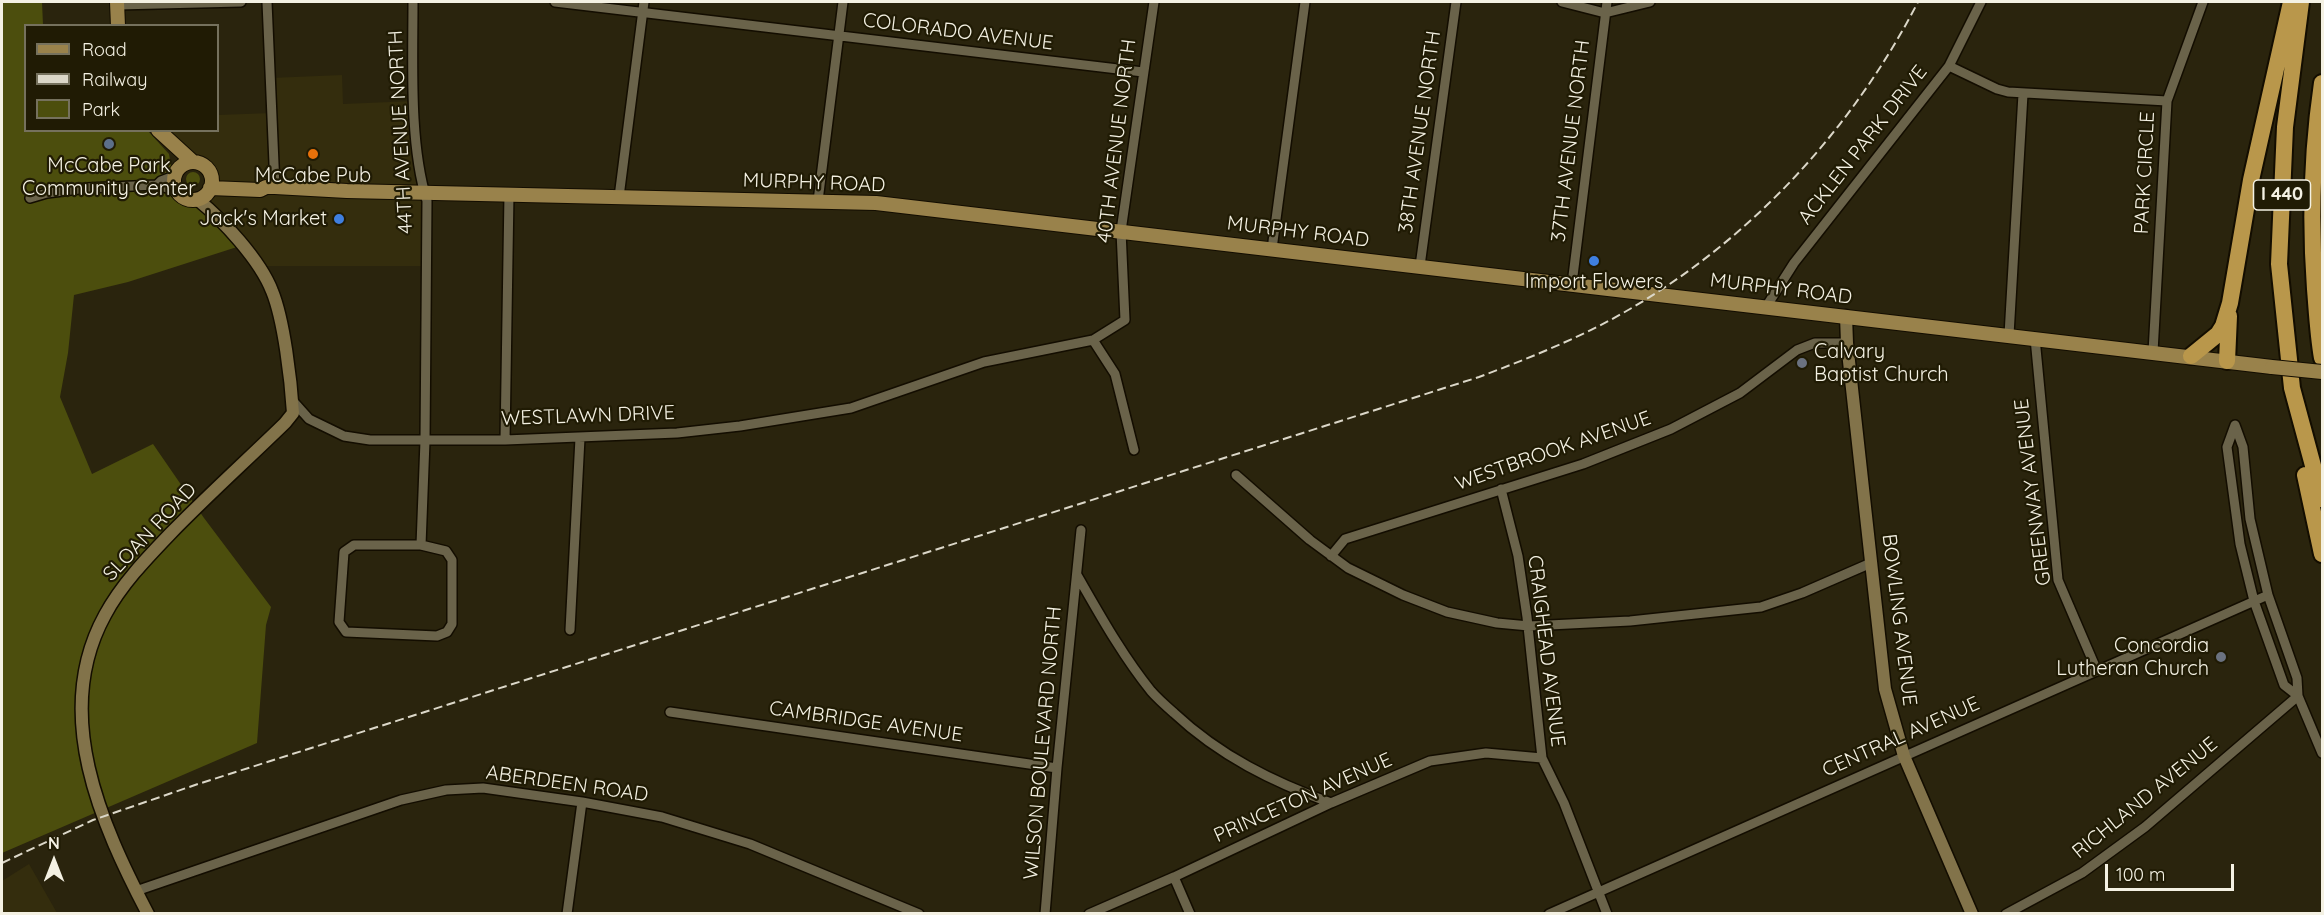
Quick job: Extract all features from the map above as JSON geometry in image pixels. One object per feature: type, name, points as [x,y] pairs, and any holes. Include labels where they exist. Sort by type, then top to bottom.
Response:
[{"type":"highway","points":[[2227,361],[2230,303],[2251,180],[2292,2]]},
{"type":"highway","name":"I 440","points":[[2301,2],[2285,127],[2279,264],[2292,388],[2322,499]]},
{"type":"highway","name":"I 440","points":[[2322,83],[2315,131],[2312,247],[2322,358]]},
{"type":"highway","points":[[2190,356],[2218,334],[2230,303]]},
{"type":"highway","points":[[2292,388],[2291,401],[2295,433],[2322,554]]},
{"type":"main road","points":[[117,3],[118,24]]},
{"type":"main road","points":[[162,135],[193,162]]},
{"type":"main road","points":[[162,135],[176,158],[174,184],[177,191],[185,198],[205,193],[210,174],[202,164],[193,162],[185,164],[176,172]]},
{"type":"main road","name":"MURPHY ROAD","points":[[210,174],[226,180],[260,182],[271,187]]},
{"type":"main road","name":"MURPHY ROAD","points":[[205,193],[260,190],[271,187],[876,203],[2322,372]]},
{"type":"street","points":[[117,3],[241,2]]},
{"type":"street","points":[[267,2],[271,187]]},
{"type":"street","name":"44TH AVENUE NORTH","points":[[412,2],[419,175],[427,201],[425,441],[421,545]]},
{"type":"street","name":"COLORADO AVENUE","points":[[555,2],[1143,72]]},
{"type":"street","points":[[619,197],[644,2]]},
{"type":"street","points":[[818,201],[843,2]]},
{"type":"street","name":"40TH AVENUE NORTH","points":[[1093,340],[1125,320],[1121,231],[1154,2]]},
{"type":"street","points":[[1272,249],[1305,2]]},
{"type":"street","name":"38TH AVENUE NORTH","points":[[1420,266],[1456,2]]},
{"type":"street","points":[[1562,2],[1605,13],[1650,2]]},
{"type":"street","name":"37TH AVENUE NORTH","points":[[1572,284],[1606,2]]},
{"type":"street","name":"ACKLEN PARK DRIVE","points":[[1766,307],[1794,262],[1949,66],[1981,2]]},
{"type":"street","name":"PARK CIRCLE","points":[[2153,352],[2167,101],[2204,2]]},
{"type":"street","points":[[1949,66],[1997,89],[2023,94],[2167,101]]},
{"type":"street","points":[[2009,335],[2023,94]]},
{"type":"street","points":[[157,185],[176,172]]},
{"type":"street","points":[[30,198],[47,193],[87,188],[157,185],[177,191]]},
{"type":"street","points":[[205,193],[216,215],[262,271],[272,291],[279,314],[292,400]]},
{"type":"street","points":[[505,440],[509,194]]},
{"type":"street","name":"BOWLING AVENUE","points":[[1846,316],[1847,343],[1885,688],[1904,756],[1972,914]]},
{"type":"street","name":"GREENWAY AVENUE","points":[[2035,338],[2058,580],[2097,671]]},
{"type":"street","points":[[1093,340],[1115,374],[1134,450]]},
{"type":"street","name":"WESTLAWN DRIVE","points":[[292,400],[309,419],[344,436],[370,440],[505,440],[677,433],[740,426],[851,408],[984,362],[1093,340]]},
{"type":"street","name":"WESTBROOK AVENUE","points":[[1331,556],[1345,539],[1583,464],[1671,429],[1740,393],[1797,350],[1815,343],[1847,343]]},
{"type":"street","name":"SLOAN ROAD","points":[[148,914],[106,821],[92,784],[83,743],[81,720],[84,673],[90,649],[100,625],[119,593],[185,519],[285,423],[293,413],[292,400]]},
{"type":"street","points":[[2298,696],[2284,685],[2254,601],[2240,544],[2227,447],[2235,425],[2243,447],[2250,519],[2268,595],[2297,678],[2298,696],[2322,753]]},
{"type":"street","points":[[570,630],[580,438]]},
{"type":"street","points":[[1236,475],[1310,540],[1348,568],[1403,595],[1447,612],[1497,623],[1529,626],[1630,621],[1761,607],[1802,593],[1871,563]]},
{"type":"street","name":"CRAIGHEAD AVENUE","points":[[1501,489],[1518,556],[1529,626],[1542,758],[1564,803],[1607,914]]},
{"type":"street","name":"WILSON BOULEVARD NORTH","points":[[1045,914],[1081,530]]},
{"type":"street","points":[[354,545],[421,545],[446,551],[452,560],[452,624],[447,632],[437,636],[346,632],[339,622],[344,552],[354,545]]},
{"type":"street","points":[[1077,575],[1120,649],[1152,692],[1184,723],[1216,749],[1244,766],[1288,788],[1331,803]]},
{"type":"street","name":"CENTRAL AVENUE","points":[[1548,914],[2268,595]]},
{"type":"street","name":"RICHLAND AVENUE","points":[[2006,914],[2082,873],[2145,827],[2298,696]]},
{"type":"street","name":"CAMBRIDGE AVENUE","points":[[670,712],[1057,768]]},
{"type":"street","name":"PRINCETON AVENUE","points":[[1089,914],[1174,877],[1331,803],[1430,761],[1486,753],[1542,758]]},
{"type":"street","name":"ABERDEEN ROAD","points":[[136,891],[401,800],[446,790],[483,788],[582,802],[662,817],[750,844],[919,914]]},
{"type":"street","points":[[567,914],[582,802]]},
{"type":"street","points":[[1174,877],[1190,914]]},
{"type":"shaded area","points":[[342,75],[343,104],[414,101],[427,201],[425,266],[258,266],[216,215],[208,191],[211,177],[206,168],[193,162],[159,132],[219,132],[219,115],[272,113],[270,78]]},
{"type":"shaded area","points":[[29,864],[57,913],[2,913],[2,881]]},
{"type":"green space","points":[[2,2],[42,2],[43,24],[24,24],[24,132],[149,132],[169,154],[174,184],[205,210],[237,247],[128,282],[74,295],[68,353],[60,397],[92,474],[153,444],[204,518],[271,607],[266,625],[257,743],[2,853]]},
{"type":"green space","points":[[190,172],[196,172],[200,179],[196,186],[190,186],[186,182],[186,176]]},
{"type":"railway","points":[[2,863],[93,820],[198,784],[1479,377],[1568,341],[1648,298],[1696,266],[1741,229],[1783,189],[1822,146],[1857,101],[1890,52],[1918,2]]},
{"type":"place","name":"McCabe Park Community Center","points":[[109,144]]},
{"type":"place","name":"McCabe Pub","points":[[313,154]]},
{"type":"place","name":"Jack's Market","points":[[339,219]]},
{"type":"place","name":"Import Flowers","points":[[1594,261]]},
{"type":"place","name":"Calvary Baptist Church","points":[[1802,363]]},
{"type":"place","name":"Concordia Lutheran Church","points":[[2221,657]]}]
